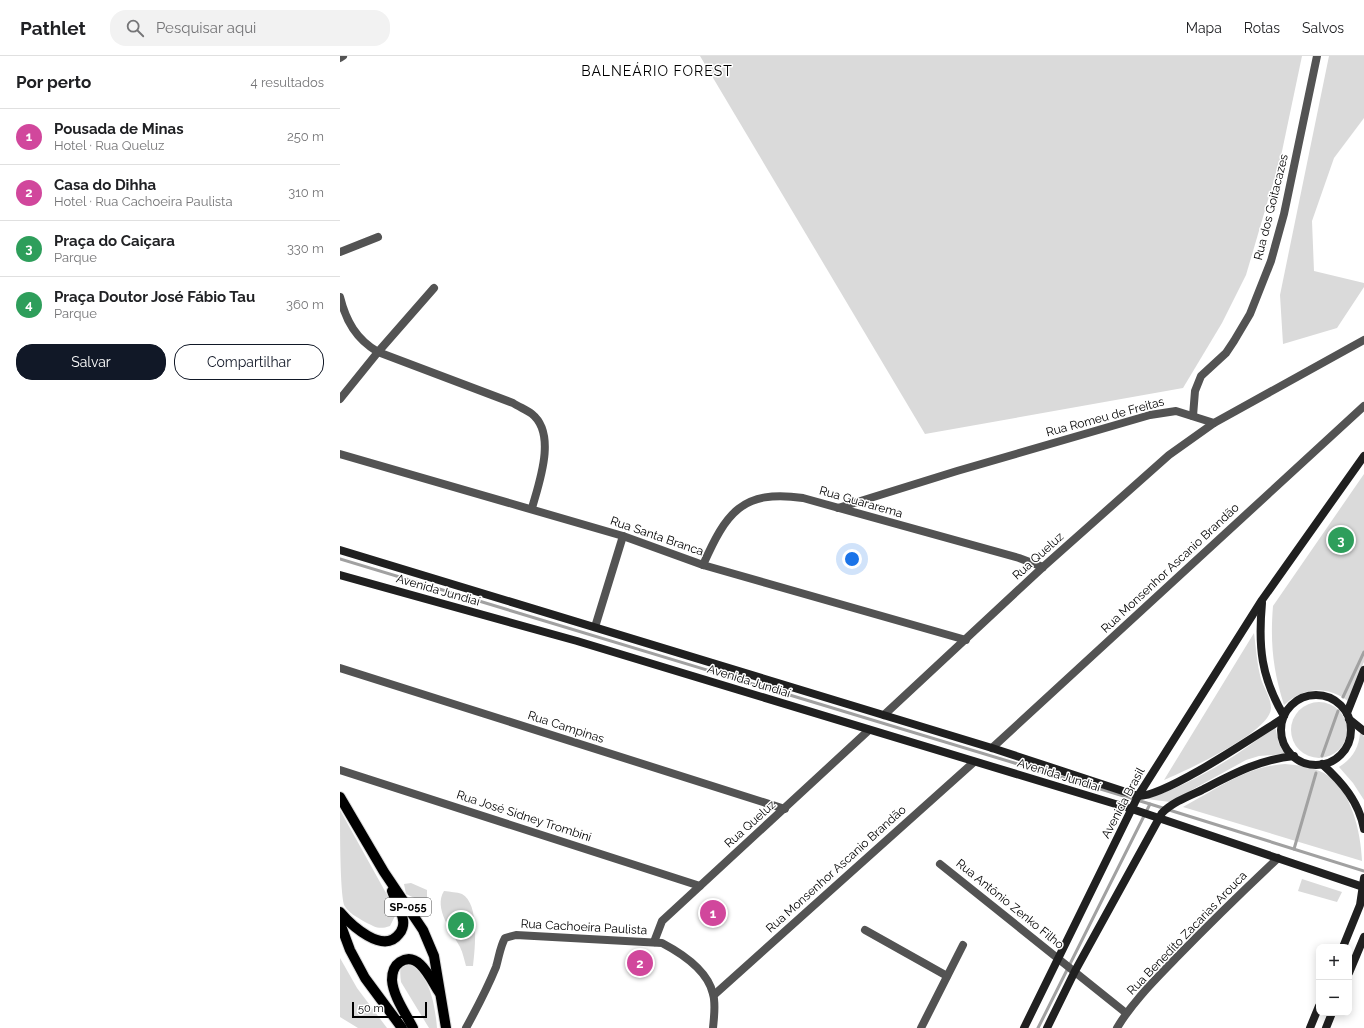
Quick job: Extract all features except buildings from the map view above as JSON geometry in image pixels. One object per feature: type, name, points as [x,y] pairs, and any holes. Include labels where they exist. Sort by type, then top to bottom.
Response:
[{"type":"main road","name":"Avenida Brasil","points":[[1048,1028],[1067,965],[1136,804],[1262,600],[1364,456]]},
{"type":"main road","name":"Avenida Jundiaí","points":[[340,550],[992,748],[1136,804],[1154,818],[1278,858],[1364,882]]},
{"type":"main road","name":"Avenida Jundiaí","points":[[340,575],[577,641],[974,762],[1136,804]]},
{"type":"main road","points":[[1262,600],[1259,633],[1262,657],[1266,678],[1273,698],[1283,717]]},
{"type":"main road","points":[[1364,670],[1348,716],[1351,735],[1341,754],[1332,761],[1322,764],[1302,762],[1287,748],[1282,737],[1283,717],[1287,709],[1297,700],[1308,696],[1319,695],[1331,698],[1340,704],[1348,716],[1364,731]]},
{"type":"main road","points":[[1136,804],[1153,793],[1185,778],[1283,717]]},
{"type":"main road","name":"Avenida Brasil","points":[[1024,1028],[1067,965],[1154,818],[1177,802],[1253,765],[1273,758],[1294,756]]},
{"type":"main road","points":[[1322,764],[1348,791],[1358,808],[1364,829]]},
{"type":"main road","name":"SP-055","points":[[340,797],[384,872],[423,930],[434,956],[446,1028]]},
{"type":"main road","name":"SP-055","points":[[340,912],[348,922],[376,940],[387,941],[396,938],[402,931],[404,920],[384,872]]},
{"type":"main road","points":[[1344,944],[1360,905],[1364,882]]},
{"type":"main road","points":[[340,923],[350,950],[365,978],[402,1028]]},
{"type":"main road","points":[[1352,966],[1364,937]]},
{"type":"main road","name":"SP-055","points":[[413,1028],[392,982],[392,973],[396,964],[404,960],[413,960],[420,963],[441,996]]},
{"type":"main road","points":[[1310,1028],[1316,1013]]},
{"type":"main road","points":[[1326,1028],[1331,1016]]},
{"type":"street","name":"Rua dos Goitacazes","points":[[1193,416],[1198,382],[1208,368],[1226,353],[1234,341],[1250,314],[1271,261],[1284,214],[1317,56]]},
{"type":"street","points":[[340,252],[378,237]]},
{"type":"street","points":[[340,399],[378,352],[434,288]]},
{"type":"street","points":[[340,297],[344,314],[355,333],[366,344],[378,352],[513,403],[533,415],[544,432],[545,460],[532,508]]},
{"type":"street","points":[[1214,423],[1364,340]]},
{"type":"street","name":"Rua Monsenhor Ascanio Brandão","points":[[992,748],[1364,406]]},
{"type":"street","name":"Rua Romeu de Freitas","points":[[838,508],[957,471],[1150,415],[1176,412],[1214,423]]},
{"type":"street","name":"Rua Queluz","points":[[884,715],[1043,568],[1169,455],[1214,423]]},
{"type":"street","name":"Rua Santa Branca","points":[[340,454],[532,508],[623,536],[702,565],[966,640]]},
{"type":"street","name":"Rua Guararema","points":[[702,565],[715,536],[729,516],[743,504],[765,496],[782,495],[803,498],[1019,558],[1043,568]]},
{"type":"street","points":[[595,627],[623,536]]},
{"type":"street","name":"Rua Campinas","points":[[340,668],[785,809]]},
{"type":"street","name":"Rua Queluz","points":[[654,942],[662,921],[869,730]]},
{"type":"street","name":"Rua Monsenhor Ascanio Brandão","points":[[714,995],[974,762]]},
{"type":"street","name":"Rua José Sidney Trombini","points":[[340,770],[700,886]]},
{"type":"street","name":"Rua Benedito Zacarias Arouca","points":[[1117,1028],[1126,1012],[1227,905],[1278,858]]},
{"type":"street","name":"Rua Antônio Zenko Filho","points":[[940,864],[1126,1012]]},
{"type":"street","points":[[865,930],[947,976]]},
{"type":"street","name":"Rua Cachoeira Paulista","points":[[466,1028],[480,1005],[505,938],[516,935],[662,943],[673,949],[704,974],[710,983],[714,995]]},
{"type":"street","points":[[921,1028],[963,945]]},
{"type":"street","points":[[714,995],[714,1028]]},
{"type":"shaded area","points":[[700,56],[1302,56],[1281,156],[1246,275],[1222,323],[1183,388],[925,434]]},
{"type":"shaded area","points":[[1329,56],[1364,56],[1364,118],[1334,158],[1312,221],[1314,271],[1364,283],[1364,287],[1337,328],[1283,344],[1280,295]]},
{"type":"shaded area","points":[[1364,474],[1364,662],[1348,701],[1332,692],[1315,690],[1299,695],[1284,705],[1277,680],[1273,656],[1273,606]]},
{"type":"shaded area","points":[[1254,633],[1261,679],[1271,704],[1267,718],[1243,739],[1225,750],[1164,780]]},
{"type":"shaded area","points":[[1319,702],[1330,704],[1339,710],[1345,719],[1347,730],[1345,741],[1339,750],[1330,756],[1319,758],[1308,756],[1299,750],[1293,741],[1291,730],[1293,719],[1299,710],[1308,704]]},
{"type":"shaded area","points":[[1275,726],[1279,744],[1285,754],[1259,756],[1246,760],[1170,802],[1147,799],[1164,793],[1198,777],[1230,759]]},
{"type":"shaded area","points":[[1360,733],[1362,733],[1364,737],[1364,800],[1353,783],[1339,767],[1354,753],[1358,744]]},
{"type":"shaded area","points":[[1285,764],[1315,769],[1324,773],[1341,789],[1348,800],[1357,824],[1362,861],[1183,807],[1219,786],[1244,774],[1258,769]]},
{"type":"shaded area","points":[[340,810],[391,902],[395,916],[390,926],[380,928],[365,922],[353,915],[344,905],[341,873]]},
{"type":"shaded area","points":[[1302,879],[1342,892],[1337,902],[1298,891]]},
{"type":"shaded area","points":[[411,883],[427,890],[427,898],[423,902],[406,894],[404,884]]},
{"type":"shaded area","points":[[444,891],[462,894],[468,899],[472,907],[475,927],[473,966],[466,966],[461,949],[445,920],[441,905],[441,898]]},
{"type":"shaded area","points":[[340,958],[357,988],[387,1028],[358,1028],[340,1017]]},
{"type":"shaded area","points":[[405,962],[413,966],[426,981],[433,999],[437,1028],[429,1028],[401,982],[401,968]]},
{"type":"waterway","points":[[340,559],[1150,804],[1364,871]]},
{"type":"waterway","points":[[1343,697],[1364,652]]},
{"type":"waterway","points":[[1322,756],[1338,711]]},
{"type":"waterway","points":[[1294,849],[1316,773]]},
{"type":"waterway","points":[[1038,1028],[1150,804]]},
{"type":"place","name":"Praça do Caiçara","points":[[1341,540]]},
{"type":"place","name":"Pousada de Minas","points":[[713,913]]},
{"type":"place","name":"Praça Doutor José Fábio Tau","points":[[461,925]]},
{"type":"place","name":"Casa do Dihha","points":[[640,963]]},
{"type":"district","name":"BALNEÁRIO FOREST","points":[[657,71]]}]
